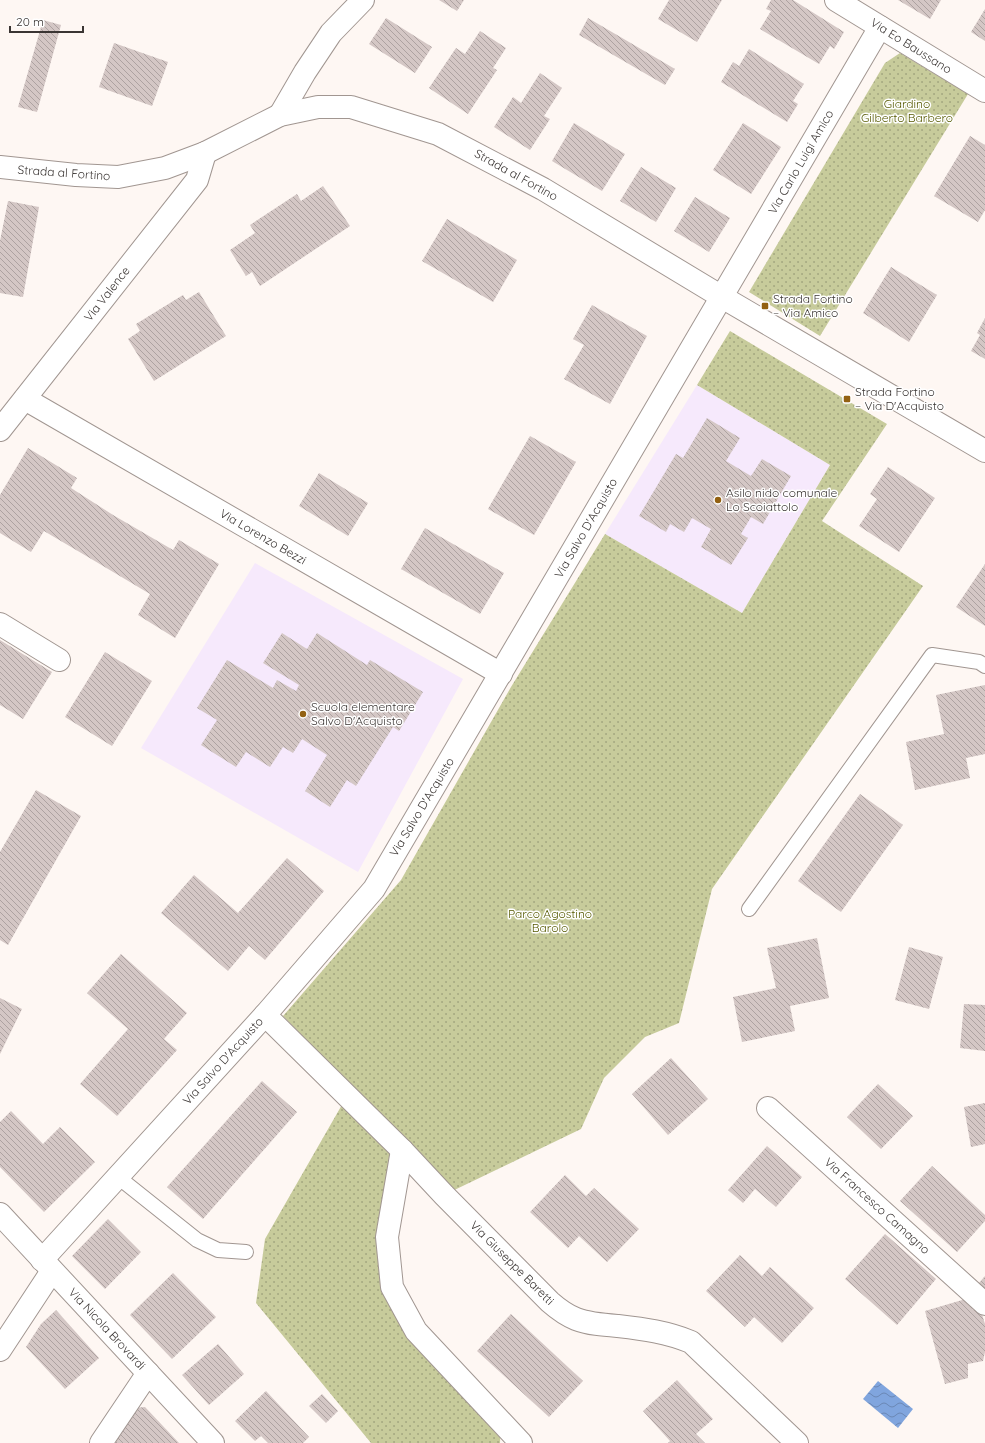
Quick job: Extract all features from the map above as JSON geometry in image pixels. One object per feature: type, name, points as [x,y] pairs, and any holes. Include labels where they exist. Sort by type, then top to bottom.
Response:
[{"type":"street","points":[[280,114],[305,72],[331,33],[363,0]]},
{"type":"street","name":"Via Eo Baussano","points":[[836,0],[985,91]]},
{"type":"street","name":"Via Carlo Luigi Amico","points":[[722,297],[880,27]]},
{"type":"street","name":"Strada al Fortino","points":[[0,167],[76,175],[118,176],[165,168],[205,152],[280,114],[318,107],[351,108],[438,134],[543,189],[722,297],[985,451]]},
{"type":"street","name":"Via Valence","points":[[0,430],[197,180],[205,152]]},
{"type":"street","name":"Via Salvo D'Acquisto","points":[[0,1350],[47,1265],[118,1177],[265,1015],[374,889],[722,297]]},
{"type":"street","name":"Via Lorenzo Bezzi","points":[[25,399],[501,674]]},
{"type":"street","points":[[0,624],[59,660]]},
{"type":"street","name":"Via Giuseppe Baretti","points":[[265,1015],[402,1150],[538,1291],[563,1313],[576,1319],[591,1323],[655,1330],[677,1336],[691,1342],[797,1443]]},
{"type":"street","name":"Via Francesco Camagno","points":[[768,1108],[985,1304]]},
{"type":"street","points":[[402,1150],[386,1237],[392,1287],[416,1331],[521,1443]]},
{"type":"street","name":"Via Nicola Brovardi","points":[[0,1214],[213,1443]]},
{"type":"street","points":[[101,1443],[148,1372]]},
{"type":"lane","points":[[749,909],[932,655],[979,662],[985,666]]},
{"type":"lane","points":[[118,1177],[197,1240],[218,1250],[246,1252]]},
{"type":"shaded area","name":"Asilo nido comunale Lo Scoiattolo","points":[[697,385],[830,465],[742,613],[605,534]]},
{"type":"shaded area","name":"Scuola elementare Salvo D'Acquisto","points":[[255,563],[463,679],[358,872],[141,748]]},
{"type":"green space","name":"Giardino Gilberto Barbero","points":[[900,53],[968,94],[820,336],[749,292],[885,63]]},
{"type":"green space","name":"Parco Agostino Barolo","points":[[730,331],[887,424],[822,521],[923,586],[712,889],[679,1023],[645,1037],[604,1078],[581,1129],[444,1195],[402,1150],[392,1287],[501,1422],[500,1443],[371,1443],[256,1303],[265,1239],[353,1088],[283,1016],[401,880],[511,687],[605,534],[742,613],[830,465],[697,385]]},
{"type":"water","points":[[878,1381],[913,1409],[898,1428],[863,1399]]},
{"type":"building","points":[[439,0],[464,0],[457,11]]},
{"type":"building","points":[[669,0],[722,0],[697,42],[658,19]]},
{"type":"building","points":[[771,0],[793,0],[844,32],[834,49],[830,46],[819,64],[760,29],[771,11],[766,9]]},
{"type":"building","points":[[898,0],[941,0],[930,19]]},
{"type":"building","points":[[985,9],[985,41],[971,32]]},
{"type":"building","points":[[386,18],[432,47],[415,73],[369,44]]},
{"type":"building","points":[[588,18],[675,69],[665,85],[579,35]]},
{"type":"building","points":[[43,20],[61,25],[37,112],[18,107]]},
{"type":"building","points":[[480,31],[506,48],[493,68],[497,70],[468,114],[429,88],[456,48],[465,54]]},
{"type":"building","points":[[114,43],[168,62],[152,106],[99,87]]},
{"type":"building","points":[[749,49],[804,84],[793,101],[798,104],[787,122],[721,82],[733,62],[739,66]]},
{"type":"building","points":[[540,73],[562,88],[544,116],[550,119],[530,150],[494,127],[513,97],[521,103]]},
{"type":"building","points":[[574,123],[625,154],[602,191],[552,161]]},
{"type":"building","points":[[743,123],[781,147],[751,194],[713,170]]},
{"type":"building","points":[[970,136],[985,145],[985,210],[978,222],[934,196]]},
{"type":"building","points":[[641,167],[676,188],[656,222],[620,201]]},
{"type":"building","points":[[323,186],[350,226],[260,286],[252,272],[246,276],[230,250],[255,233],[250,225],[297,194],[301,201]]},
{"type":"building","points":[[695,197],[730,218],[709,252],[674,231]]},
{"type":"building","points":[[8,201],[39,207],[23,297],[0,293],[0,241]]},
{"type":"building","points":[[447,219],[517,260],[493,302],[422,261]]},
{"type":"building","points":[[891,267],[937,295],[909,342],[863,313]]},
{"type":"building","points":[[199,292],[226,336],[154,381],[128,339],[140,331],[136,324],[183,295],[186,300]]},
{"type":"building","points":[[592,305],[647,336],[610,404],[564,379],[584,345],[573,339]]},
{"type":"building","points":[[985,318],[985,359],[971,351],[980,335],[977,333]]},
{"type":"building","points":[[707,418],[740,438],[726,461],[751,476],[762,459],[791,476],[763,524],[751,517],[741,534],[748,538],[731,565],[701,547],[711,529],[692,518],[684,532],[670,524],[666,532],[639,516],[676,454],[683,458]]},
{"type":"building","points":[[530,436],[576,462],[534,535],[488,509]]},
{"type":"building","points":[[28,448],[77,478],[71,488],[113,515],[173,550],[179,540],[219,564],[175,638],[138,615],[150,594],[44,531],[31,552],[0,533],[0,495]]},
{"type":"building","points":[[888,467],[935,498],[899,552],[859,526],[877,499],[870,494]]},
{"type":"building","points":[[319,473],[368,503],[348,536],[299,506]]},
{"type":"building","points":[[425,528],[504,573],[480,614],[401,569]]},
{"type":"building","points":[[985,564],[985,626],[956,607]]},
{"type":"building","points":[[282,633],[307,649],[317,633],[367,665],[370,660],[423,692],[399,731],[393,727],[356,786],[347,780],[330,807],[305,791],[327,755],[302,739],[293,753],[283,747],[270,767],[246,752],[236,767],[201,745],[217,720],[197,708],[227,660],[273,688],[277,680],[296,691],[299,685],[263,663]]},
{"type":"building","points":[[0,640],[52,672],[23,719],[0,705]]},
{"type":"building","points":[[105,652],[152,681],[112,746],[65,717]]},
{"type":"building","points":[[985,685],[985,754],[966,758],[970,778],[915,790],[906,742],[944,734],[936,695]]},
{"type":"building","points":[[36,790],[81,816],[8,945],[0,940],[0,852]]},
{"type":"building","points":[[860,794],[903,825],[841,912],[798,881]]},
{"type":"building","points":[[287,858],[324,891],[265,960],[249,946],[228,971],[161,913],[194,875],[238,913]]},
{"type":"building","points":[[817,938],[829,998],[790,1006],[795,1031],[742,1042],[733,997],[776,988],[767,948]]},
{"type":"building","points":[[909,947],[943,957],[929,1009],[895,1000]]},
{"type":"building","points":[[121,954],[187,1013],[164,1039],[177,1050],[117,1116],[80,1084],[128,1029],[87,993]]},
{"type":"building","points":[[0,998],[22,1009],[0,1054]]},
{"type":"building","points":[[964,1004],[985,1005],[985,1051],[960,1048]]},
{"type":"building","points":[[671,1058],[708,1099],[668,1135],[632,1094]]},
{"type":"building","points":[[262,1081],[297,1112],[203,1219],[167,1187]]},
{"type":"building","points":[[878,1084],[913,1116],[881,1149],[847,1117]]},
{"type":"building","points":[[985,1103],[985,1144],[971,1147],[964,1107]]},
{"type":"building","points":[[11,1111],[43,1144],[60,1127],[95,1162],[44,1212],[0,1167],[0,1122]]},
{"type":"building","points":[[767,1146],[802,1177],[776,1207],[755,1189],[743,1203],[728,1190]]},
{"type":"building","points":[[932,1166],[985,1215],[985,1221],[957,1252],[900,1201]]},
{"type":"building","points":[[565,1175],[586,1196],[594,1188],[639,1229],[607,1262],[579,1236],[568,1248],[530,1212]]},
{"type":"building","points":[[108,1219],[141,1252],[105,1289],[72,1256]]},
{"type":"building","points":[[885,1234],[936,1279],[897,1325],[845,1279]]},
{"type":"building","points":[[740,1255],[762,1276],[770,1267],[814,1308],[782,1343],[754,1317],[745,1327],[706,1291]]},
{"type":"building","points":[[173,1273],[216,1317],[172,1359],[130,1315]]},
{"type":"building","points":[[985,1276],[985,1290],[978,1284]]},
{"type":"building","points":[[969,1298],[973,1310],[980,1308],[985,1324],[985,1352],[983,1361],[968,1364],[968,1378],[945,1384],[925,1311]]},
{"type":"building","points":[[56,1310],[99,1358],[65,1389],[26,1347],[41,1324]]},
{"type":"building","points":[[511,1314],[583,1381],[549,1417],[477,1351]]},
{"type":"building","points":[[218,1344],[244,1374],[209,1405],[182,1375]]},
{"type":"building","points":[[677,1380],[713,1419],[696,1434],[705,1443],[668,1443],[670,1441],[643,1411]]},
{"type":"building","points":[[266,1391],[309,1437],[303,1443],[268,1443],[261,1436],[255,1441],[235,1421]]},
{"type":"building","points":[[322,1394],[338,1411],[326,1423],[309,1406]]},
{"type":"building","points":[[145,1407],[179,1443],[109,1443],[133,1408]]},
{"type":"place","name":"Strada Fortino – Via Amico","points":[[765,306]]},
{"type":"place","name":"Strada Fortino – Via D'Acquisto","points":[[847,399]]},
{"type":"place","name":"Asilo nido comunale Lo Scoiattolo","points":[[718,500]]},
{"type":"place","name":"Scuola elementare Salvo D'Acquisto","points":[[303,714]]}]
